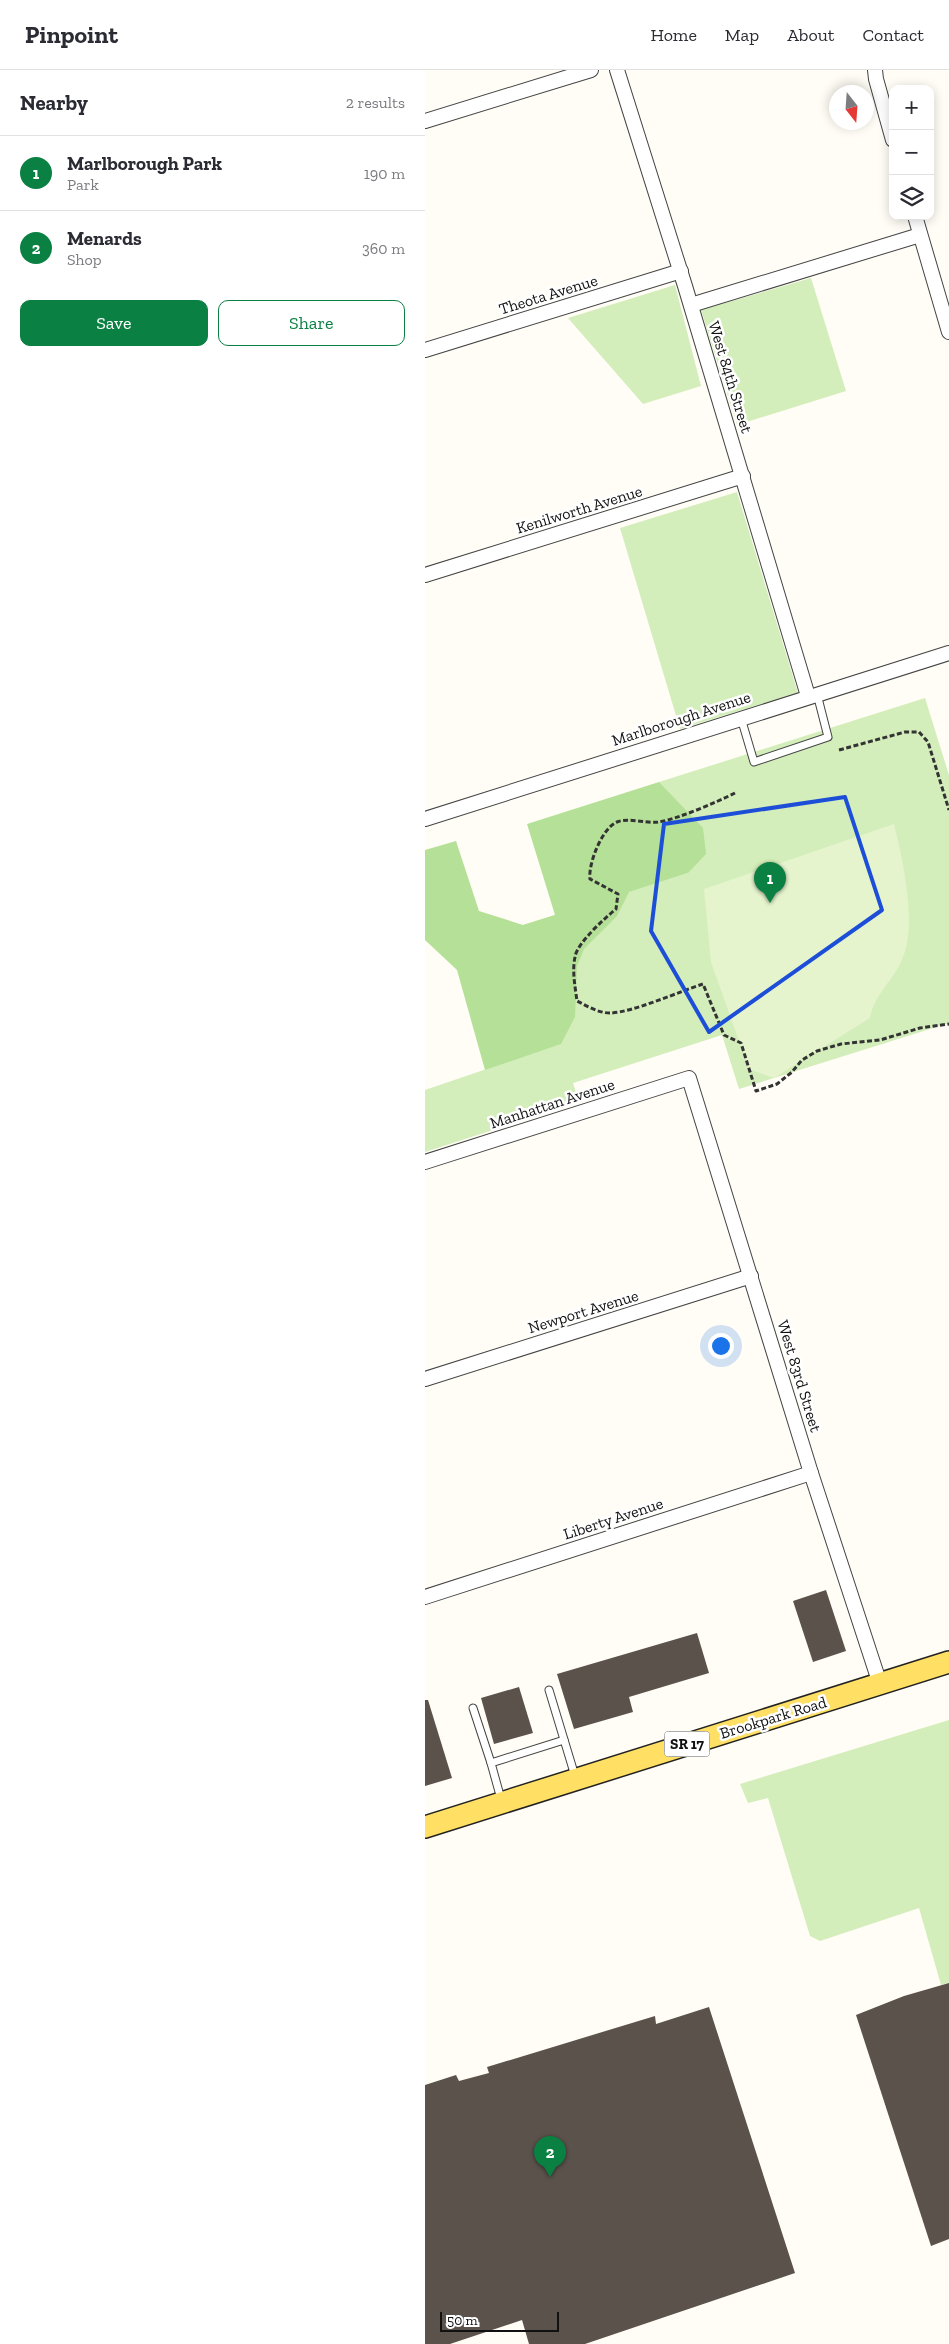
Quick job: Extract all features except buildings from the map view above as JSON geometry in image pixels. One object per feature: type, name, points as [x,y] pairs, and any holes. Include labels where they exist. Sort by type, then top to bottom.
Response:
[{"type":"main road","name":"Brookpark Road","points":[[425,1827],[949,1662]]},
{"type":"street","points":[[425,121],[591,70]]},
{"type":"street","name":"West 84th Street","points":[[617,70],[812,695]]},
{"type":"street","points":[[875,70],[890,130]]},
{"type":"street","points":[[916,220],[949,332]]},
{"type":"street","points":[[691,305],[920,235]]},
{"type":"street","name":"Theota Avenue","points":[[425,350],[681,272]]},
{"type":"street","name":"Kenilworth Avenue","points":[[425,575],[743,476]]},
{"type":"street","name":"Marlborough Avenue","points":[[425,818],[949,653]]},
{"type":"street","name":"Manhattan Avenue","points":[[425,1162],[689,1078]]},
{"type":"street","name":"West 83rd Street","points":[[689,1078],[811,1473],[880,1684]]},
{"type":"street","name":"Newport Avenue","points":[[425,1379],[751,1276]]},
{"type":"street","name":"Liberty Avenue","points":[[425,1597],[811,1473]]},
{"type":"lane","points":[[741,717],[754,762],[828,737],[812,695]]},
{"type":"lane","points":[[549,1690],[576,1779]]},
{"type":"lane","points":[[473,1708],[502,1803]]},
{"type":"lane","points":[[491,1764],[564,1740]]},
{"type":"path","points":[[839,750],[905,732],[919,732],[928,742],[949,810]]},
{"type":"path","points":[[735,793],[658,822],[618,822],[609,828],[595,852],[589,872],[590,879],[618,894],[617,909],[599,923],[575,955],[573,978],[577,1000],[592,1009],[610,1013],[703,984],[724,1035],[741,1043],[757,1091],[777,1084],[792,1072],[802,1060],[817,1051],[841,1044],[880,1040],[920,1028],[949,1024]]},
{"type":"highlighted area","points":[[845,797],[882,910],[709,1032],[651,931],[664,824]]},
{"type":"green space","points":[[811,278],[846,391],[737,425],[701,310]]},
{"type":"green space","points":[[675,285],[701,386],[643,404],[568,318]]},
{"type":"green space","points":[[737,492],[798,693],[680,729],[620,528]]},
{"type":"green space","points":[[925,698],[949,775],[949,1023],[739,1089],[722,1035],[573,1083],[579,1102],[425,1152],[425,1090],[560,1044],[523,925],[688,873],[659,782]]},
{"type":"green space","points":[[659,782],[703,828],[706,854],[688,873],[629,892],[617,916],[584,949],[577,966],[575,1017],[561,1044],[485,1070],[457,970],[425,940],[425,850],[456,841],[479,911],[523,925],[555,915],[527,824]]},
{"type":"green space","points":[[894,824],[907,891],[909,927],[903,957],[876,1001],[870,1018],[774,1078],[749,1069],[711,962],[704,889]]},
{"type":"green space","points":[[949,1720],[949,1983],[941,1985],[919,1908],[820,1941],[810,1936],[768,1798],[748,1803],[740,1784]]},
{"type":"place","name":"Marlborough Park","points":[[770,903]]},
{"type":"place","name":"Menards","points":[[550,2177]]}]
